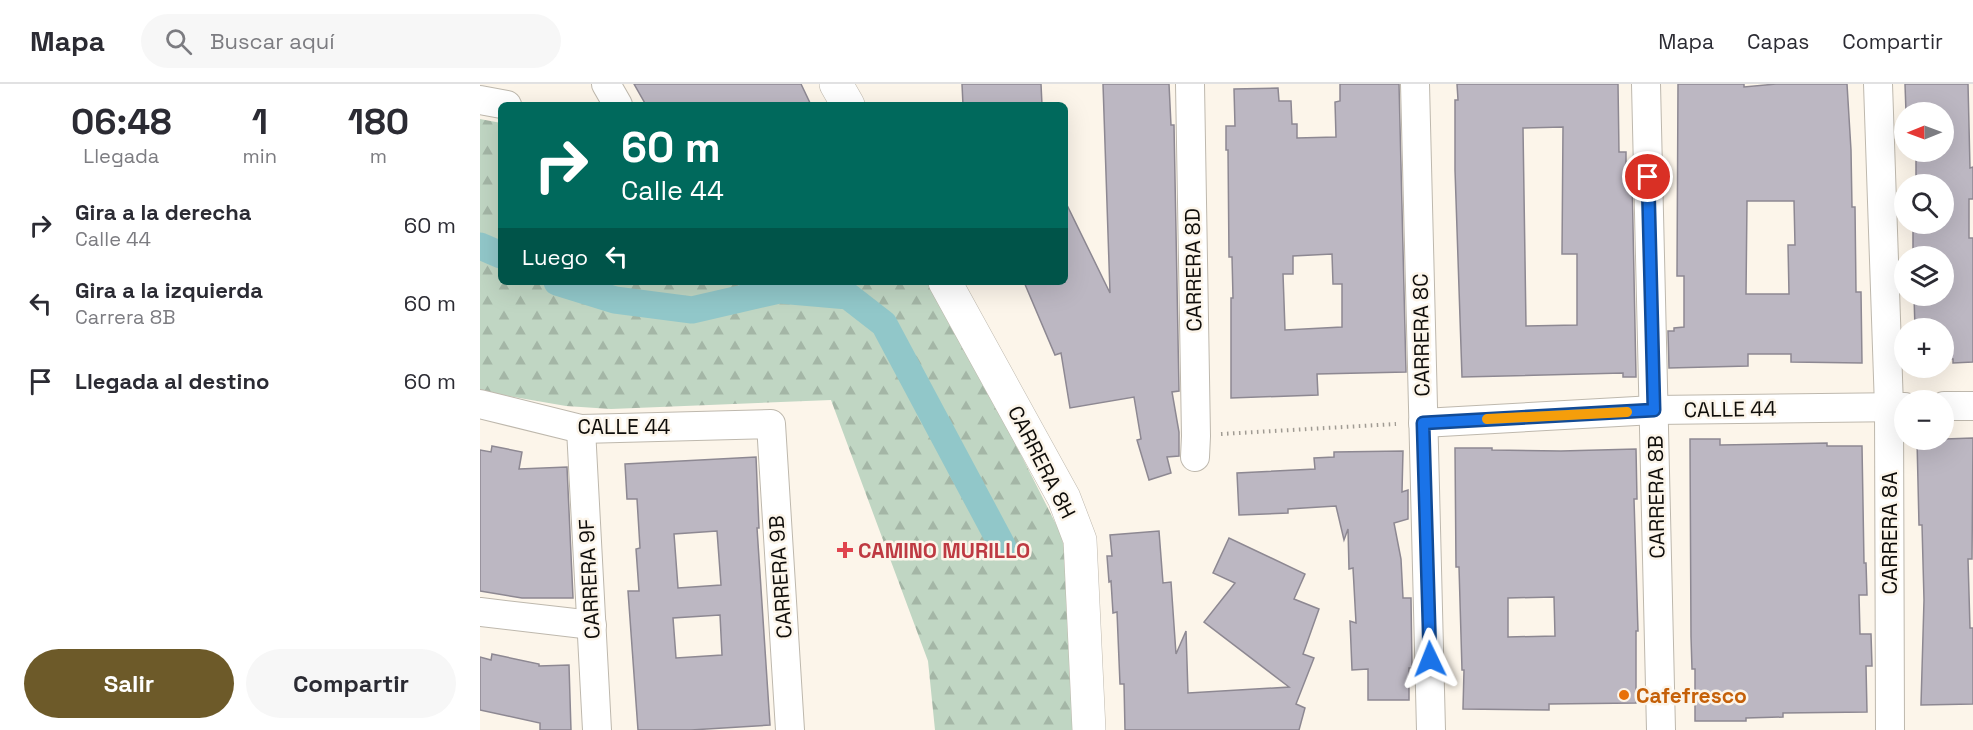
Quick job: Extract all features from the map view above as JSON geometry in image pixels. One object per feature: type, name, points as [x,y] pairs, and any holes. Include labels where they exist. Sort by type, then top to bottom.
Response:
[{"type":"street","points":[[606,84],[616,102]]},
{"type":"street","points":[[836,84],[846,102]]},
{"type":"street","name":"CARRERA 8D","points":[[1190,84],[1195,446]]},
{"type":"street","name":"CARRERA 8C","points":[[1415,84],[1431,730]]},
{"type":"street","name":"CARRERA 8B","points":[[1646,84],[1661,730]]},
{"type":"street","name":"CARRERA 8A","points":[[1878,84],[1896,390]]},
{"type":"street","points":[[480,100],[498,103]]},
{"type":"street","name":"CARRERA 8H","points":[[947,285],[1064,498],[1080,540],[1089,730]]},
{"type":"street","name":"CALLE 44","points":[[480,404],[581,429],[771,424]]},
{"type":"street","points":[[1954,406],[1973,406]]},
{"type":"street","name":"CALLE 44","points":[[1423,423],[1654,410],[1894,407]]},
{"type":"street","name":"CARRERA 9B","points":[[771,424],[790,730]]},
{"type":"street","name":"CARRERA 9F","points":[[581,429],[597,730]]},
{"type":"street","name":"CARRERA 8A","points":[[1890,730],[1896,450]]},
{"type":"street","points":[[480,612],[592,625]]},
{"type":"path","points":[[1195,446],[1423,423]]},
{"type":"green space","points":[[480,119],[498,122],[498,285],[932,285],[979,372],[1061,534],[1069,570],[1078,730],[935,730],[928,661],[831,400],[611,409],[566,406],[480,391]]},
{"type":"building","points":[[634,84],[801,84],[810,102],[644,102]]},
{"type":"building","points":[[962,84],[1041,84],[1042,102],[963,102]]},
{"type":"building","points":[[1103,84],[1169,84],[1171,125],[1174,125],[1179,391],[1172,392],[1179,432],[1179,456],[1167,457],[1171,473],[1149,480],[1137,440],[1141,439],[1134,397],[1070,408],[1061,353],[1055,355],[1025,285],[1068,285],[1068,207],[1110,293]]},
{"type":"building","points":[[1340,84],[1399,84],[1406,372],[1317,374],[1318,395],[1231,398],[1231,298],[1233,298],[1232,257],[1229,257],[1226,126],[1235,126],[1234,89],[1278,88],[1279,101],[1291,101],[1292,124],[1297,124],[1297,138],[1336,137],[1335,102],[1340,101]],"holes":[[[1332,254],[1333,284],[1342,284],[1342,327],[1285,330],[1283,274],[1293,274],[1293,256]]]},
{"type":"building","points":[[1457,84],[1618,84],[1619,152],[1626,152],[1626,176],[1632,176],[1636,377],[1623,377],[1623,373],[1462,377],[1455,170],[1455,100],[1458,100]],"holes":[[[1563,127],[1562,254],[1577,254],[1577,325],[1526,326],[1523,128]]]},
{"type":"building","points":[[1678,84],[1744,84],[1744,87],[1776,84],[1847,84],[1852,207],[1855,207],[1856,292],[1861,292],[1862,363],[1791,362],[1791,354],[1748,354],[1748,366],[1669,368],[1668,331],[1684,327],[1684,276],[1677,276]],"holes":[[[1747,201],[1794,201],[1795,245],[1788,245],[1789,294],[1746,294]]]},
{"type":"building","points":[[1905,84],[1968,84],[1970,168],[1973,167],[1973,199],[1969,199],[1969,238],[1973,238],[1973,362],[1954,363],[1954,318],[1915,318],[1914,306],[1954,306],[1954,246],[1913,246],[1913,234],[1954,234],[1954,174],[1916,174],[1916,162],[1954,162],[1954,102],[1906,102]]},
{"type":"building","points":[[1973,438],[1972,559],[1968,559],[1970,628],[1973,628],[1973,704],[1921,705],[1924,600],[1917,450],[1954,450],[1954,439]]},
{"type":"building","points":[[1690,439],[1720,439],[1720,445],[1827,443],[1827,446],[1862,446],[1864,563],[1866,563],[1867,595],[1859,595],[1860,634],[1871,634],[1872,666],[1866,666],[1867,712],[1783,713],[1783,717],[1746,718],[1746,721],[1695,721],[1695,669],[1692,669],[1691,637]]},
{"type":"building","points":[[492,446],[522,452],[519,469],[567,467],[573,598],[522,598],[480,591],[480,450],[491,452]]},
{"type":"building","points":[[1455,448],[1561,451],[1636,449],[1637,499],[1634,499],[1638,631],[1636,631],[1636,703],[1549,704],[1549,710],[1463,709],[1464,670],[1462,670],[1459,567],[1456,567]],"holes":[[[1554,597],[1555,636],[1508,637],[1508,598]]]},
{"type":"building","points":[[1403,451],[1402,492],[1408,490],[1408,519],[1394,523],[1401,559],[1403,598],[1411,598],[1412,668],[1409,668],[1409,700],[1368,700],[1368,669],[1352,670],[1350,621],[1356,623],[1353,568],[1349,569],[1348,529],[1344,540],[1336,506],[1288,509],[1288,513],[1239,515],[1237,473],[1315,469],[1314,458],[1334,457],[1334,452]]},
{"type":"building","points":[[756,457],[759,528],[757,528],[770,725],[691,730],[638,730],[628,591],[639,591],[636,549],[640,548],[637,499],[627,499],[625,464]],"holes":[[[717,531],[721,585],[678,588],[674,534]],[[720,615],[722,655],[676,658],[673,618]]]},
{"type":"building","points":[[1159,531],[1163,583],[1171,582],[1176,654],[1186,631],[1188,693],[1289,687],[1204,622],[1235,583],[1213,573],[1229,538],[1305,574],[1294,599],[1319,609],[1303,654],[1314,658],[1296,704],[1305,708],[1299,730],[1125,730],[1124,684],[1120,684],[1117,612],[1113,613],[1107,556],[1112,556],[1110,535]]},
{"type":"building","points":[[492,654],[539,664],[539,666],[569,665],[571,730],[540,730],[540,723],[480,710],[480,657],[491,660]]},
{"type":"waterway","points":[[480,246],[498,254]]},
{"type":"waterway","points":[[567,285],[615,300],[692,310],[779,290],[848,296],[884,324],[1003,547]]},
{"type":"slow traffic","points":[[1487,419],[1627,412]]},
{"type":"place","name":"CAMINO MURILLO","points":[[845,550]]},
{"type":"place","name":"Cafefresco","points":[[1624,695]]},
{"type":"route","points":[[1430,659],[1423,423],[1654,410],[1648,177]]}]
